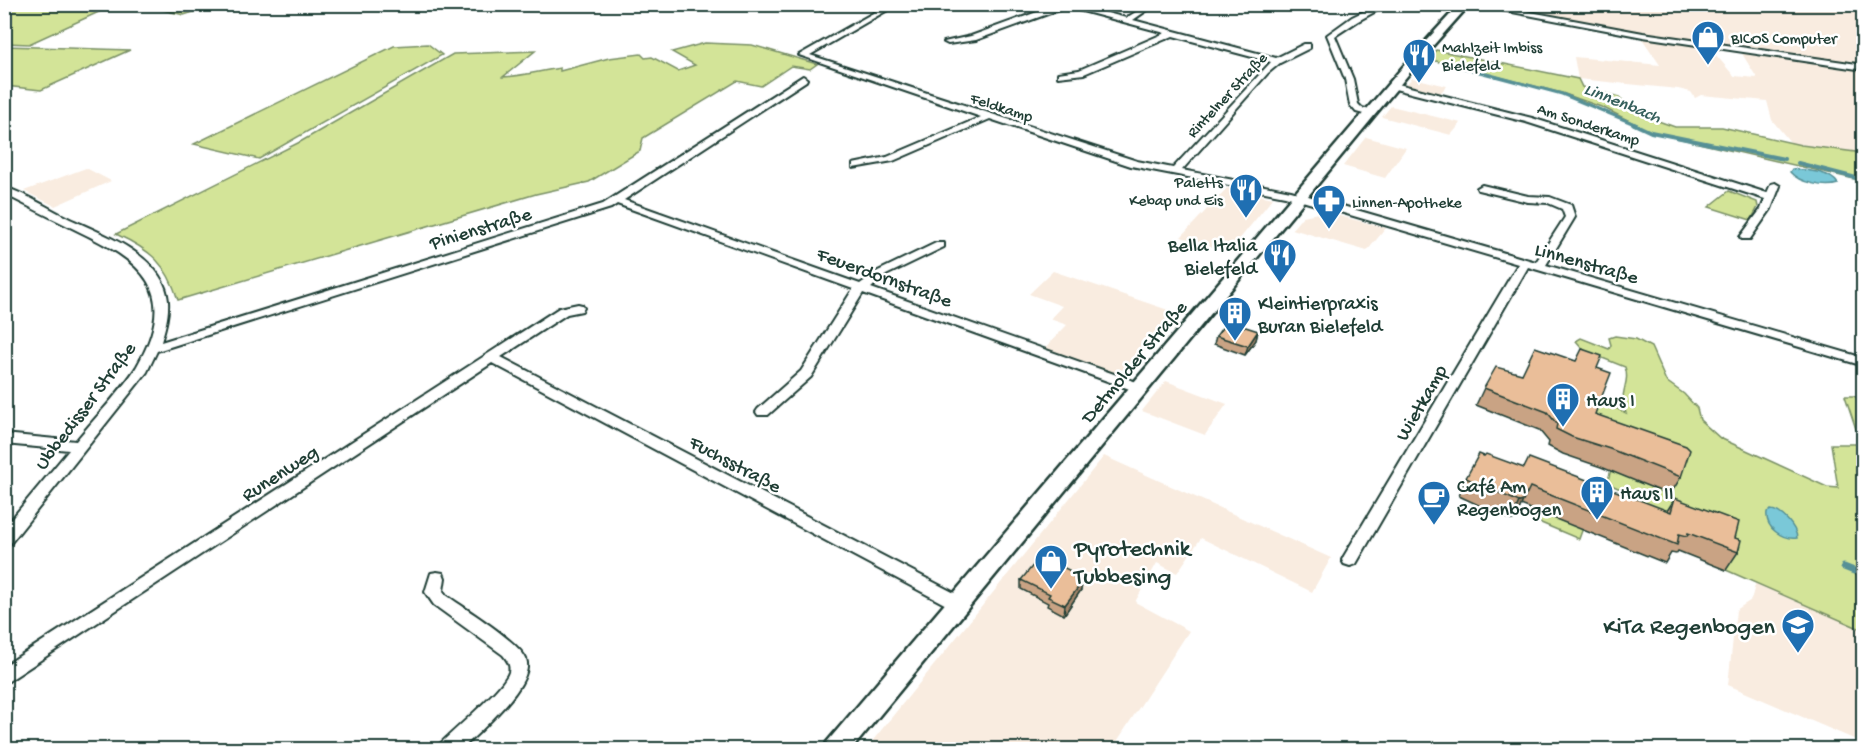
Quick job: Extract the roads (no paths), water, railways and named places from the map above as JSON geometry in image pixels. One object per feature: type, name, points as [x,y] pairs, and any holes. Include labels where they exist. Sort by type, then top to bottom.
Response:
[{"type":"street","name":"Feldkamp","points":[[895,4],[804,52],[803,55],[1135,164],[1259,186],[1300,197]]},
{"type":"street","points":[[1371,113],[1359,110],[1354,105],[1349,79],[1331,35],[1355,19],[1386,4]]},
{"type":"street","name":"Detmolder Straße","points":[[836,750],[1452,16],[1466,4]]},
{"type":"street","points":[[1473,4],[1654,37],[1863,68]]},
{"type":"street","points":[[948,42],[973,38],[1065,5],[1277,61]]},
{"type":"street","points":[[1127,21],[1154,5]]},
{"type":"street","points":[[1061,75],[1081,72],[1172,33]]},
{"type":"street","name":"Rintelner Straße","points":[[1174,172],[1277,61],[1307,46]]},
{"type":"street","name":"Pinienstraße","points":[[154,348],[557,223],[617,201],[803,79]]},
{"type":"street","points":[[774,84],[791,87]]},
{"type":"street","name":"Am Sonderkamp","points":[[1394,86],[1519,117],[1771,198]]},
{"type":"street","points":[[857,166],[890,159],[988,117]]},
{"type":"street","points":[[1746,237],[1771,198],[1774,186]]},
{"type":"street","name":"Wietkamp","points":[[1350,560],[1531,266],[1570,217],[1568,207],[1550,200],[1528,199],[1482,188]]},
{"type":"street","name":"Ubbedisser Straße","points":[[4,190],[131,253],[147,267],[154,279],[161,305],[162,320],[154,348],[124,394],[4,540]]},
{"type":"street","name":"Linnenstraße","points":[[1300,197],[1863,362]]},
{"type":"street","name":"Feuerdornstraße","points":[[617,201],[1140,388]]},
{"type":"street","points":[[764,412],[806,374],[850,299],[861,288],[882,273],[940,245]]},
{"type":"street","name":"Runenweg","points":[[4,676],[563,311],[578,308]]},
{"type":"street","name":"Fuchsstraße","points":[[492,358],[960,604]]},
{"type":"street","points":[[4,439],[80,446]]},
{"type":"street","points":[[437,578],[434,592],[440,600],[509,650],[518,661],[518,674],[506,692],[447,750]]},
{"type":"water","points":[[1792,169],[1824,174],[1838,184],[1812,184],[1794,176],[1790,172]]},
{"type":"water","points":[[1771,510],[1780,513],[1788,520],[1797,538],[1780,535],[1772,528],[1767,518],[1767,512]]},
{"type":"waterway","name":"Linnenbach","points":[[1453,65],[1562,94],[1637,125]]},
{"type":"waterway","name":"Linnenbach","points":[[1634,124],[1651,132],[1784,159]]},
{"type":"waterway","name":"Linnenbach","points":[[1798,163],[1864,180]]},
{"type":"waterway","points":[[1844,567],[1864,575]]},
{"type":"place","name":"BICOS Computer","points":[[1708,66]]},
{"type":"place","name":"Mahlzeit Imbiss Bielefeld","points":[[1419,84]]},
{"type":"place","name":"Paletts Kebap und Eis","points":[[1246,219]]},
{"type":"place","name":"Linnen-Apotheke","points":[[1329,230]]},
{"type":"place","name":"Bella Italia Bielefeld","points":[[1280,284]]},
{"type":"place","name":"Kleintierpraxis Buran Bielefeld","points":[[1235,342]]},
{"type":"place","name":"Haus I","points":[[1563,428]]},
{"type":"place","name":"Haus II","points":[[1597,521]]},
{"type":"place","name":"Café Am Regenbogen","points":[[1434,526]]},
{"type":"place","name":"Pyrotechnik Tubbesing","points":[[1051,590]]},
{"type":"place","name":"KiTa Regenbogen","points":[[1798,654]]}]
